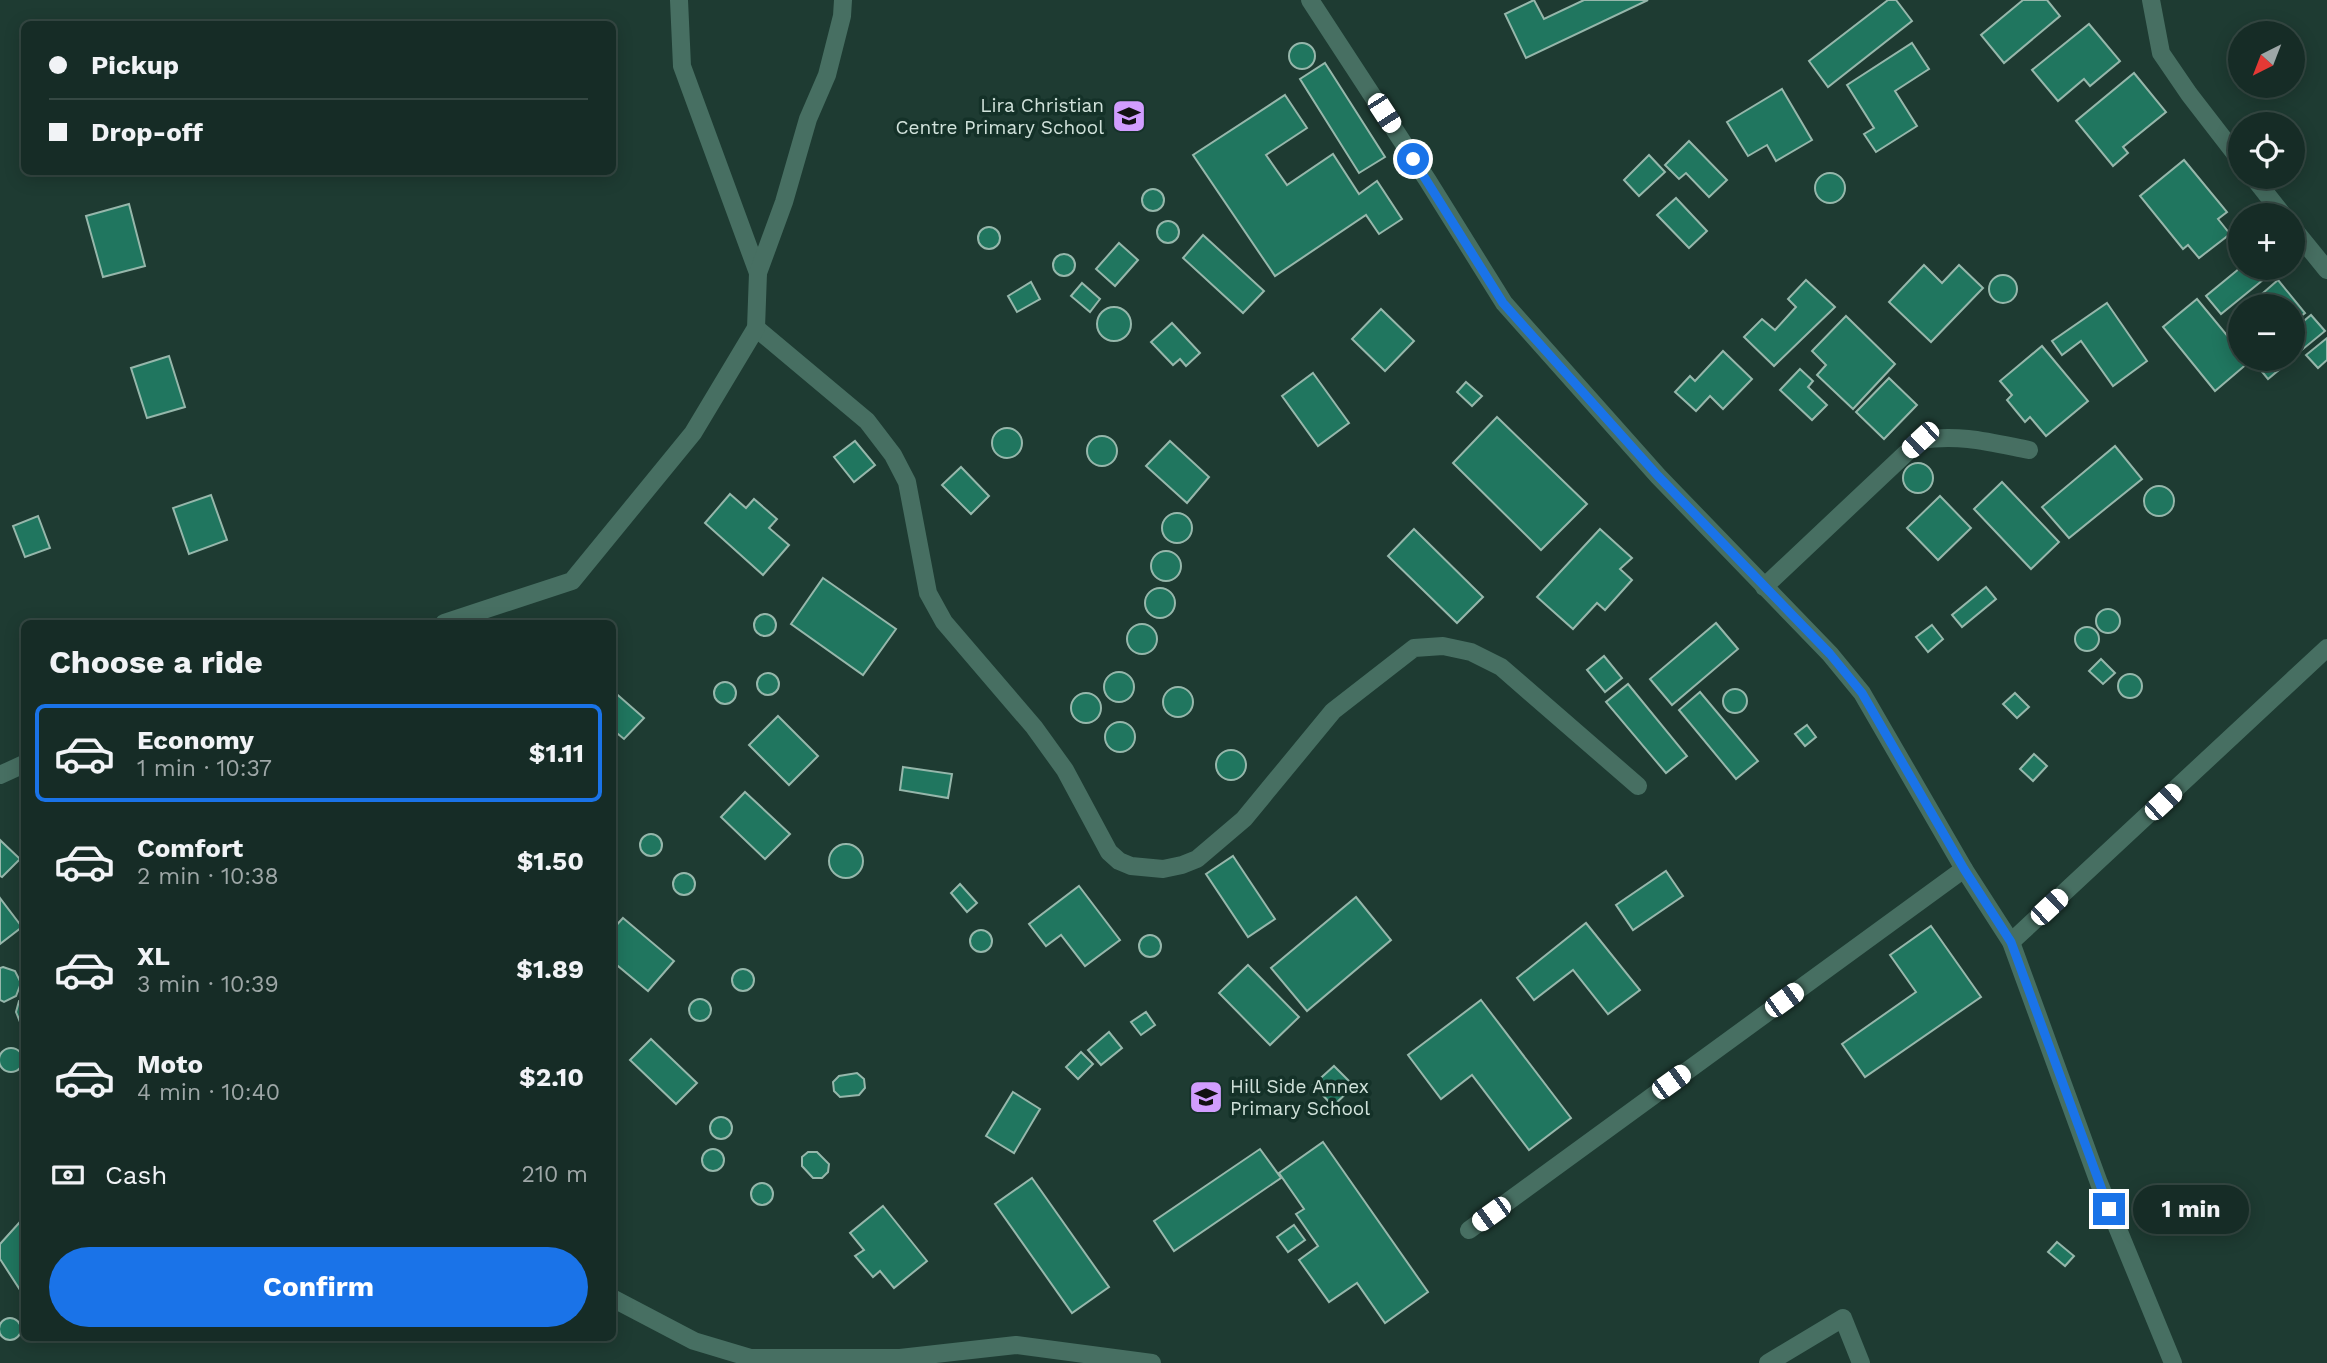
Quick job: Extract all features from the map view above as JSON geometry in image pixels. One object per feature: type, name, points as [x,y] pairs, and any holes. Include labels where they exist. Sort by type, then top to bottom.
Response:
[{"type":"street","points":[[679,0],[682,66],[758,273]]},
{"type":"street","points":[[453,620],[572,581],[692,433],[756,328],[758,273],[784,202],[808,119],[827,75],[842,16],[843,0]]},
{"type":"street","points":[[1310,0],[1428,181],[1503,303],[1658,476],[1830,654],[1862,693],[1964,869],[2011,942],[2099,1183],[2173,1363]]},
{"type":"street","points":[[2151,0],[2161,53],[2228,144]]},
{"type":"street","points":[[2262,189],[2274,203]]},
{"type":"street","points":[[2305,243],[2327,270]]},
{"type":"street","points":[[756,328],[867,421],[892,455],[907,482],[928,593],[944,622],[1034,727],[1065,770],[1109,852],[1119,861],[1131,866],[1163,869],[1197,859],[1244,819],[1334,711],[1414,648],[1443,646],[1471,652],[1501,667],[1637,786]]},
{"type":"street","points":[[1764,587],[1920,440],[1945,436],[1970,438],[2029,450]]},
{"type":"street","points":[[2011,942],[2327,648]]},
{"type":"street","points":[[0,775],[21,765]]},
{"type":"street","points":[[1469,1230],[1964,869]]},
{"type":"street","points":[[616,1300],[694,1341],[751,1358],[900,1358],[1016,1345],[1152,1363]]},
{"type":"street","points":[[1768,1363],[1843,1318],[1861,1363]]},
{"type":"building","points":[[1534,0],[1544,19],[1584,0],[1648,0],[1526,58],[1505,14]]},
{"type":"building","points":[[1888,0],[1896,0],[1912,21],[1828,87],[1809,61]]},
{"type":"building","points":[[2023,0],[2047,0],[2060,16],[2004,63],[1981,35]]},
{"type":"building","points":[[2089,24],[2120,61],[2090,86],[2084,79],[2058,101],[2032,70]]},
{"type":"building","points":[[1302,43],[1311,47],[1315,56],[1311,65],[1302,69],[1293,65],[1289,56],[1293,47]]},
{"type":"building","points":[[1912,43],[1929,69],[1895,91],[1917,126],[1876,152],[1864,134],[1874,128],[1847,85]]},
{"type":"building","points":[[1325,63],[1385,157],[1359,173],[1300,79]]},
{"type":"building","points":[[2134,73],[2166,112],[2123,147],[2128,153],[2113,166],[2076,121]]},
{"type":"building","points":[[1782,89],[1812,140],[1776,161],[1767,145],[1748,156],[1727,122]]},
{"type":"building","points":[[1285,95],[1307,128],[1266,155],[1287,185],[1333,154],[1359,194],[1377,181],[1402,219],[1379,234],[1366,215],[1275,276],[1193,155]]},
{"type":"building","points":[[1689,141],[1727,180],[1709,197],[1686,173],[1679,179],[1665,165]]},
{"type":"building","points":[[1649,155],[1665,172],[1639,196],[1624,180]]},
{"type":"building","points":[[2184,160],[2227,212],[2218,219],[2228,236],[2199,258],[2188,245],[2183,249],[2140,196]]},
{"type":"building","points":[[1830,173],[1841,177],[1845,188],[1841,199],[1830,203],[1819,199],[1815,188],[1819,177]]},
{"type":"building","points":[[1153,189],[1161,192],[1164,200],[1161,208],[1153,211],[1145,208],[1142,200],[1145,192]]},
{"type":"building","points":[[1676,198],[1707,231],[1689,248],[1657,215]]},
{"type":"building","points":[[129,204],[145,266],[103,277],[86,216]]},
{"type":"building","points":[[1168,221],[1176,224],[1179,232],[1176,240],[1168,243],[1160,240],[1157,232],[1160,224]]},
{"type":"building","points":[[989,227],[997,230],[1000,238],[997,246],[989,249],[981,246],[978,238],[981,230]]},
{"type":"building","points":[[1203,235],[1264,291],[1243,313],[1183,258]]},
{"type":"building","points":[[1119,243],[1138,260],[1115,286],[1096,269]]},
{"type":"building","points":[[1064,254],[1072,257],[1075,265],[1072,273],[1064,276],[1056,273],[1053,265],[1056,257]]},
{"type":"building","points":[[1924,265],[1942,283],[1959,265],[1983,288],[1931,342],[1889,302]]},
{"type":"building","points":[[2003,275],[2013,279],[2017,289],[2013,299],[2003,303],[1993,299],[1989,289],[1993,279]]},
{"type":"building","points":[[2228,278],[2228,280],[2263,280],[2246,294],[2228,294],[2228,308],[2221,314],[2206,296]]},
{"type":"building","points":[[1806,280],[1835,307],[1774,366],[1744,337],[1762,319],[1775,330],[1796,307],[1788,299]]},
{"type":"building","points":[[2278,280],[2289,294],[2262,294]]},
{"type":"building","points":[[1031,282],[1040,299],[1017,312],[1008,296]]},
{"type":"building","points":[[1082,283],[1100,299],[1090,312],[1071,296]]},
{"type":"building","points":[[2197,299],[2228,336],[2228,371],[2238,371],[2215,391],[2163,327]]},
{"type":"building","points":[[2107,303],[2147,361],[2113,386],[2081,341],[2062,355],[2052,341]]},
{"type":"building","points":[[1114,307],[1126,312],[1131,324],[1126,336],[1114,341],[1102,336],[1097,324],[1102,312]]},
{"type":"building","points":[[1381,309],[1414,341],[1385,371],[1352,339]]},
{"type":"building","points":[[2311,315],[2325,331],[2305,347],[2305,320]]},
{"type":"building","points":[[1846,316],[1895,364],[1853,409],[1817,375],[1826,365],[1812,351]]},
{"type":"building","points":[[1172,323],[1200,353],[1186,366],[1180,359],[1173,365],[1151,342]]},
{"type":"building","points":[[2327,338],[2327,360],[2318,368],[2306,355]]},
{"type":"building","points":[[2042,346],[2088,401],[2046,436],[2030,417],[2025,422],[2007,400],[2012,395],[2000,381]]},
{"type":"building","points":[[1723,351],[1752,379],[1723,409],[1710,396],[1696,411],[1675,392],[1690,376],[1695,381]]},
{"type":"building","points":[[169,356],[185,407],[147,418],[131,368]]},
{"type":"building","points":[[1800,369],[1813,381],[1808,387],[1827,405],[1812,420],[1780,390]]},
{"type":"building","points":[[2261,371],[2278,371],[2268,379]]},
{"type":"building","points":[[1313,373],[1349,423],[1318,446],[1282,396]]},
{"type":"building","points":[[1889,378],[1917,405],[1884,439],[1856,412]]},
{"type":"building","points":[[1466,382],[1482,396],[1472,406],[1457,392]]},
{"type":"building","points":[[1497,417],[1587,504],[1541,550],[1453,463]]},
{"type":"building","points":[[1007,428],[1018,432],[1022,443],[1018,454],[1007,458],[996,454],[992,443],[996,432]]},
{"type":"building","points":[[1102,436],[1113,440],[1117,451],[1113,462],[1102,466],[1091,462],[1087,451],[1091,440]]},
{"type":"building","points":[[855,441],[875,465],[854,482],[834,457]]},
{"type":"building","points":[[1170,441],[1209,477],[1187,503],[1146,466]]},
{"type":"building","points":[[2115,446],[2142,479],[2069,538],[2042,507]]},
{"type":"building","points":[[1918,463],[1929,467],[1933,478],[1929,489],[1918,493],[1907,489],[1903,478],[1907,467]]},
{"type":"building","points":[[961,467],[989,496],[971,514],[942,485]]},
{"type":"building","points":[[2002,482],[2059,542],[2031,569],[1974,509]]},
{"type":"building","points":[[2159,486],[2170,490],[2174,501],[2170,512],[2159,516],[2148,512],[2144,501],[2148,490]]},
{"type":"building","points":[[730,494],[746,508],[754,499],[777,519],[769,528],[789,545],[763,575],[705,523]]},
{"type":"building","points":[[211,495],[227,540],[189,554],[173,508]]},
{"type":"building","points":[[1940,496],[1971,528],[1938,560],[1907,528]]},
{"type":"building","points":[[1177,513],[1188,517],[1192,528],[1188,539],[1177,543],[1166,539],[1162,528],[1166,517]]},
{"type":"building","points":[[38,516],[50,548],[25,557],[13,526]]},
{"type":"building","points":[[1414,529],[1483,597],[1457,623],[1388,556]]},
{"type":"building","points":[[1600,529],[1632,558],[1620,569],[1632,580],[1605,610],[1597,603],[1573,629],[1537,597]]},
{"type":"building","points":[[1166,551],[1177,555],[1181,566],[1177,577],[1166,581],[1155,577],[1151,566],[1155,555]]},
{"type":"building","points":[[823,578],[896,629],[863,675],[791,624]]},
{"type":"building","points":[[1986,587],[1996,599],[1962,627],[1952,615]]},
{"type":"building","points":[[1160,588],[1171,592],[1175,603],[1171,614],[1160,618],[1149,614],[1145,603],[1149,592]]},
{"type":"building","points":[[2108,609],[2116,613],[2120,621],[2116,629],[2108,633],[2100,629],[2096,621],[2100,613]]},
{"type":"building","points":[[765,614],[773,617],[776,625],[773,633],[765,636],[757,633],[754,625],[757,617]]},
{"type":"building","points":[[1716,623],[1738,649],[1672,705],[1650,679]]},
{"type":"building","points":[[1142,624],[1153,628],[1157,639],[1153,650],[1142,654],[1131,650],[1127,639],[1131,628]]},
{"type":"building","points":[[1932,625],[1943,639],[1928,652],[1916,637]]},
{"type":"building","points":[[2087,627],[2095,631],[2099,639],[2095,647],[2087,651],[2079,647],[2075,639],[2079,631]]},
{"type":"building","points":[[1604,656],[1622,678],[1605,692],[1587,670]]},
{"type":"building","points":[[2101,659],[2115,673],[2103,684],[2089,671]]},
{"type":"building","points":[[1119,672],[1130,676],[1134,687],[1130,698],[1119,702],[1108,698],[1104,687],[1108,676]]},
{"type":"building","points":[[768,673],[776,676],[779,684],[776,692],[768,695],[760,692],[757,684],[760,676]]},
{"type":"building","points":[[2130,674],[2138,678],[2142,686],[2138,694],[2130,698],[2122,694],[2118,686],[2122,678]]},
{"type":"building","points":[[725,682],[733,685],[736,693],[733,701],[725,704],[717,701],[714,693],[717,685]]},
{"type":"building","points":[[1628,684],[1687,756],[1666,773],[1606,702]]},
{"type":"building","points":[[1178,687],[1189,691],[1193,702],[1189,713],[1178,717],[1167,713],[1163,702],[1167,691]]},
{"type":"building","points":[[1735,689],[1744,692],[1747,701],[1744,710],[1735,713],[1726,710],[1723,701],[1726,692]]},
{"type":"building","points":[[1700,692],[1758,761],[1736,779],[1679,710]]},
{"type":"building","points":[[1086,693],[1097,697],[1101,708],[1097,719],[1086,723],[1075,719],[1071,708],[1075,697]]},
{"type":"building","points":[[2015,693],[2029,707],[2017,718],[2003,704]]},
{"type":"building","points":[[616,694],[644,718],[624,739],[616,732]]},
{"type":"building","points":[[778,716],[818,756],[789,785],[749,745]]},
{"type":"building","points":[[1120,722],[1131,726],[1135,737],[1131,748],[1120,752],[1109,748],[1105,737],[1109,726]]},
{"type":"building","points":[[1807,725],[1816,737],[1805,746],[1795,734]]},
{"type":"building","points":[[1231,750],[1242,754],[1246,765],[1242,776],[1231,780],[1220,776],[1216,765],[1220,754]]},
{"type":"building","points":[[2034,754],[2047,766],[2033,781],[2020,769]]},
{"type":"building","points":[[903,767],[952,774],[948,798],[900,790]]},
{"type":"building","points":[[745,792],[790,834],[765,859],[721,817]]},
{"type":"building","points":[[651,834],[659,837],[662,845],[659,853],[651,856],[643,853],[640,845],[643,837]]},
{"type":"building","points":[[0,840],[20,859],[2,877],[0,876]]},
{"type":"building","points":[[846,844],[858,849],[863,861],[858,873],[846,878],[834,873],[829,861],[834,849]]},
{"type":"building","points":[[1233,856],[1275,919],[1248,937],[1206,874]]},
{"type":"building","points":[[1666,871],[1683,896],[1633,930],[1616,905]]},
{"type":"building","points":[[684,873],[692,876],[695,884],[692,892],[684,895],[676,892],[673,884],[676,876]]},
{"type":"building","points":[[960,884],[977,903],[967,912],[951,893]]},
{"type":"building","points":[[1079,886],[1120,940],[1085,966],[1061,935],[1046,946],[1029,924]]},
{"type":"building","points":[[1356,897],[1391,940],[1307,1011],[1271,968]]},
{"type":"building","points":[[0,898],[21,928],[0,944]]},
{"type":"building","points":[[623,918],[674,961],[648,991],[616,964],[616,926]]},
{"type":"building","points":[[1586,923],[1640,990],[1608,1014],[1573,970],[1534,1000],[1517,978]]},
{"type":"building","points":[[1931,926],[1981,997],[1865,1077],[1842,1044],[1916,992],[1890,955]]},
{"type":"building","points":[[981,930],[989,933],[992,941],[989,949],[981,952],[973,949],[970,941],[973,933]]},
{"type":"building","points":[[1150,935],[1158,938],[1161,946],[1158,954],[1150,957],[1142,954],[1139,946],[1142,938]]},
{"type":"building","points":[[1248,965],[1299,1017],[1270,1045],[1219,993]]},
{"type":"building","points":[[0,968],[15,971],[21,983],[16,996],[4,1002],[0,1000]]},
{"type":"building","points":[[743,969],[751,972],[754,980],[751,988],[743,991],[735,988],[732,980],[735,972]]},
{"type":"building","points":[[700,999],[708,1002],[711,1010],[708,1018],[700,1021],[692,1018],[689,1010],[692,1002]]},
{"type":"building","points":[[21,1000],[21,1022],[16,1012]]},
{"type":"building","points":[[1481,1000],[1571,1118],[1529,1150],[1472,1075],[1441,1099],[1408,1055]]},
{"type":"building","points":[[1146,1012],[1155,1025],[1141,1035],[1131,1022]]},
{"type":"building","points":[[1109,1032],[1122,1048],[1101,1065],[1088,1050]]},
{"type":"building","points":[[651,1039],[697,1083],[676,1104],[630,1060]]},
{"type":"building","points":[[6,1049],[16,1049],[21,1066],[16,1071],[6,1071],[0,1065],[0,1055]]},
{"type":"building","points":[[1081,1052],[1093,1064],[1078,1079],[1066,1067]]},
{"type":"building","points":[[1334,1066],[1354,1086],[1333,1106],[1313,1085]]},
{"type":"building","points":[[857,1073],[864,1079],[865,1088],[859,1095],[840,1097],[834,1091],[833,1082],[839,1076]]},
{"type":"building","points":[[1013,1092],[1040,1109],[1014,1153],[986,1136]]},
{"type":"building","points":[[721,1117],[729,1120],[732,1128],[729,1136],[721,1139],[713,1136],[710,1128],[713,1120]]},
{"type":"building","points":[[1323,1142],[1428,1292],[1385,1323],[1357,1283],[1329,1302],[1299,1260],[1318,1246],[1296,1214],[1304,1209],[1279,1173]]},
{"type":"building","points":[[713,1149],[721,1152],[724,1160],[721,1168],[713,1171],[705,1168],[702,1160],[705,1152]]},
{"type":"building","points":[[1260,1149],[1281,1178],[1174,1251],[1154,1221]]},
{"type":"building","points":[[808,1152],[817,1152],[829,1164],[828,1172],[822,1178],[813,1178],[802,1166],[802,1157]]},
{"type":"building","points":[[1032,1178],[1109,1287],[1072,1313],[995,1204]]},
{"type":"building","points":[[762,1183],[770,1186],[773,1194],[770,1202],[762,1205],[754,1202],[751,1194],[754,1186]]},
{"type":"building","points":[[883,1206],[927,1261],[894,1288],[880,1271],[873,1277],[855,1256],[864,1250],[850,1233]]},
{"type":"building","points":[[19,1223],[21,1291],[0,1259],[0,1244]]},
{"type":"building","points":[[1294,1225],[1305,1240],[1288,1252],[1277,1237]]},
{"type":"building","points":[[2057,1242],[2074,1256],[2065,1266],[2048,1252]]},
{"type":"building","points":[[10,1318],[18,1321],[21,1329],[18,1337],[10,1340],[2,1337],[-1,1329],[2,1321]]},
{"type":"place","name":"Lira Christian Centre Primary School","points":[[1129,116]]},
{"type":"place","name":"Hill Side Annex Primary School","points":[[1206,1097]]},
{"type":"route","points":[[1413,159],[1503,303],[1658,476],[1830,654],[1862,693],[1964,869],[2011,942],[2109,1209]]}]
